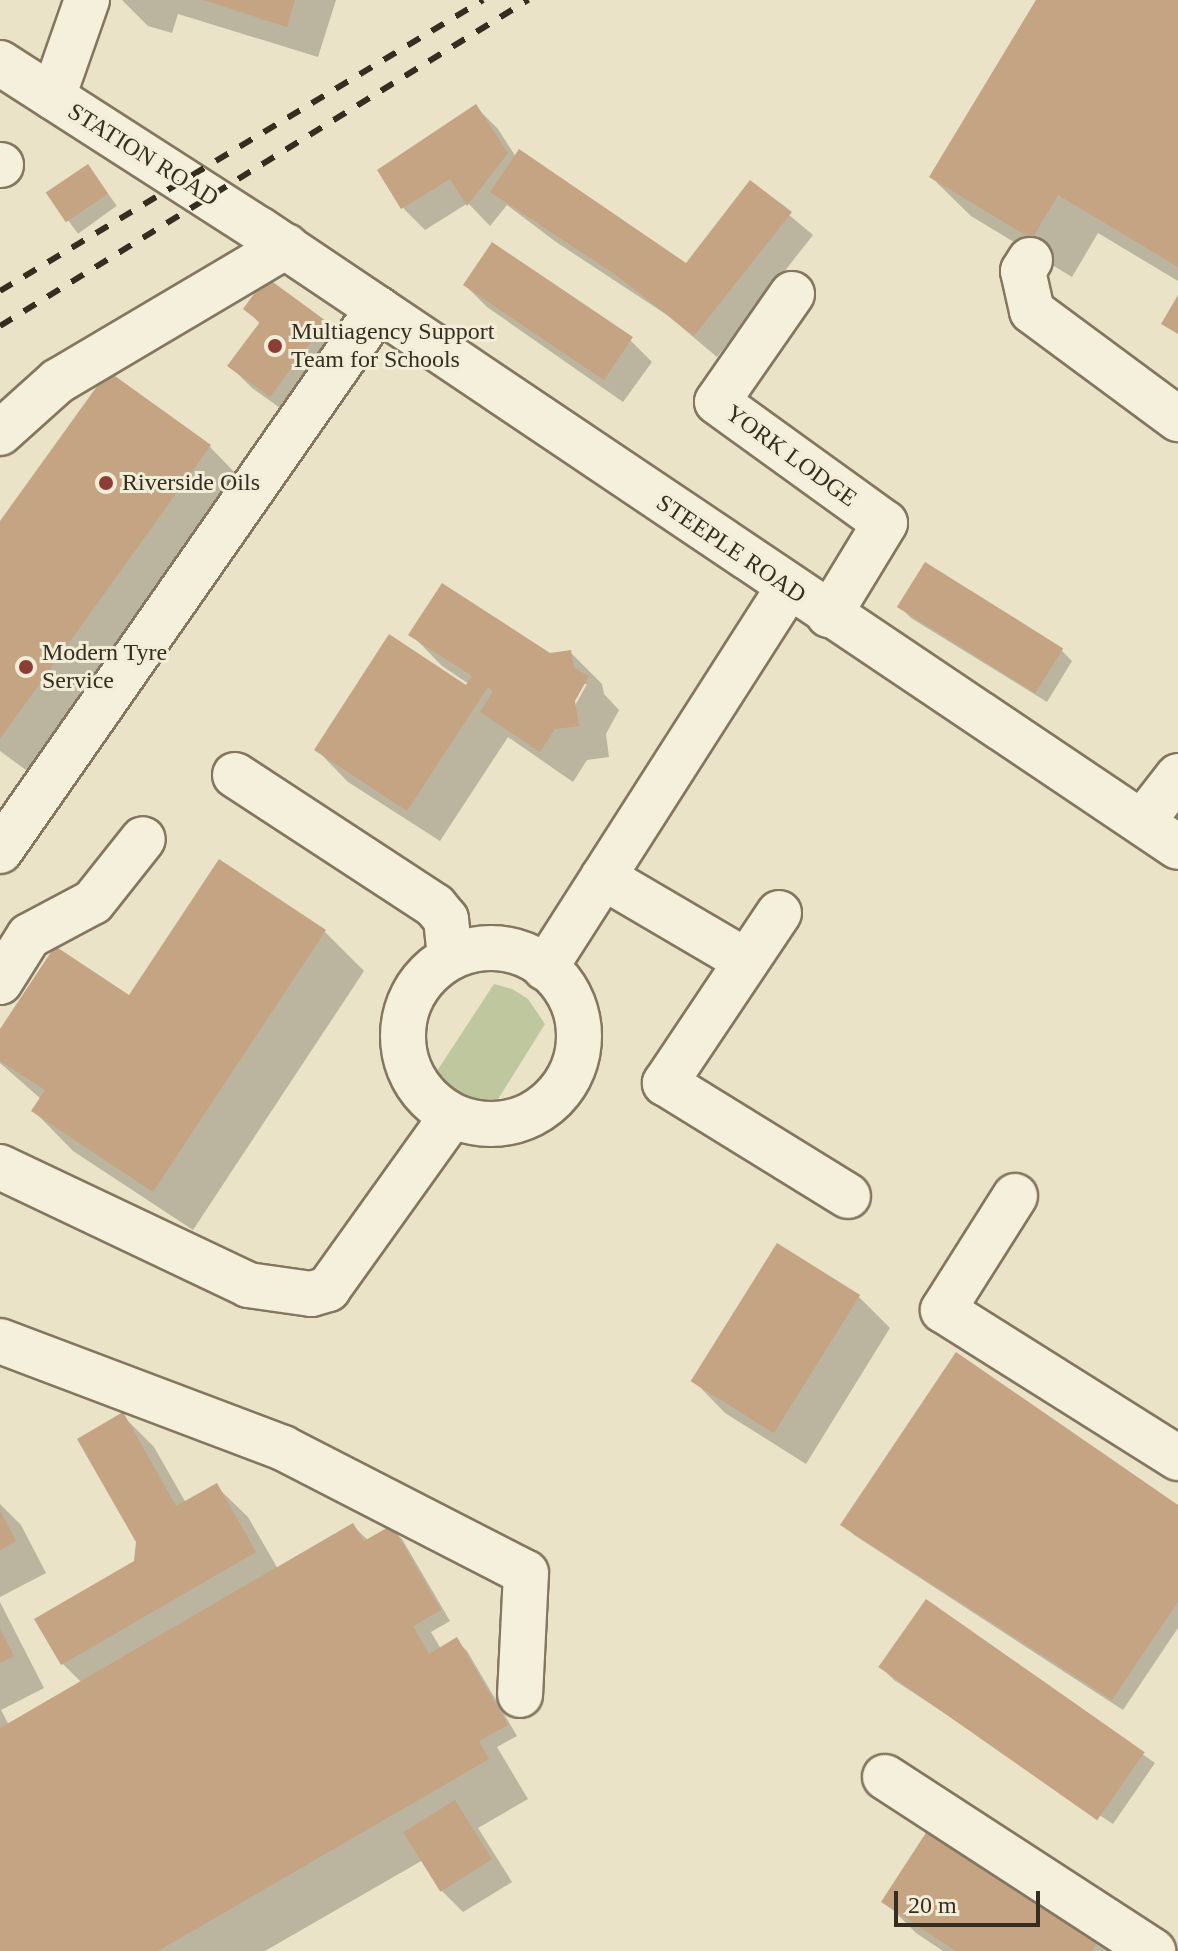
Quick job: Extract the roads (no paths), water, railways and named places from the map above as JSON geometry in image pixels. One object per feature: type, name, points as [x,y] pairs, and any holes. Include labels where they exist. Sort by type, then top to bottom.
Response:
[{"type":"street","points":[[53,97],[87,0]]},
{"type":"street","name":"STATION ROAD","points":[[0,63],[286,246]]},
{"type":"street","points":[[0,433],[58,381],[286,246]]},
{"type":"street","name":"STEEPLE ROAD","points":[[286,246],[788,588],[1178,847]]},
{"type":"street","points":[[1030,260],[1023,271],[1032,311],[1178,419]]},
{"type":"street","name":"YORK LODGE","points":[[792,294],[717,402],[885,523],[829,615]]},
{"type":"street","points":[[0,851],[378,309]]},
{"type":"street","points":[[545,968],[788,588]]},
{"type":"street","points":[[235,775],[435,906],[446,919],[450,958]]},
{"type":"street","points":[[1143,821],[1178,776]]},
{"type":"street","points":[[0,982],[29,936],[93,902],[143,839]]},
{"type":"street","points":[[603,877],[746,961]]},
{"type":"street","points":[[779,913],[665,1083],[848,1196]]},
{"type":"street","points":[[477,949],[505,949],[531,957],[556,976],[573,1001],[579,1031],[576,1062],[562,1089],[540,1111],[512,1122],[481,1125],[452,1116],[429,1100],[413,1077],[404,1051],[403,1023],[412,997],[428,974],[450,958],[477,949]]},
{"type":"street","points":[[0,1167],[248,1285],[288,1294],[311,1294],[328,1289],[452,1116]]},
{"type":"street","points":[[1015,1196],[943,1310],[1178,1458]]},
{"type":"street","points":[[0,1341],[283,1448],[526,1573],[520,1695]]},
{"type":"street","points":[[885,1777],[1141,1948]]},
{"type":"railway","points":[[0,291],[483,0]]},
{"type":"railway","points":[[0,326],[528,0]]},
{"type":"place","name":"Multiagency Support Team for Schools","points":[[275,346]]},
{"type":"place","name":"Riverside Oils","points":[[106,483]]},
{"type":"place","name":"Modern Tyre Service","points":[[26,667]]}]
